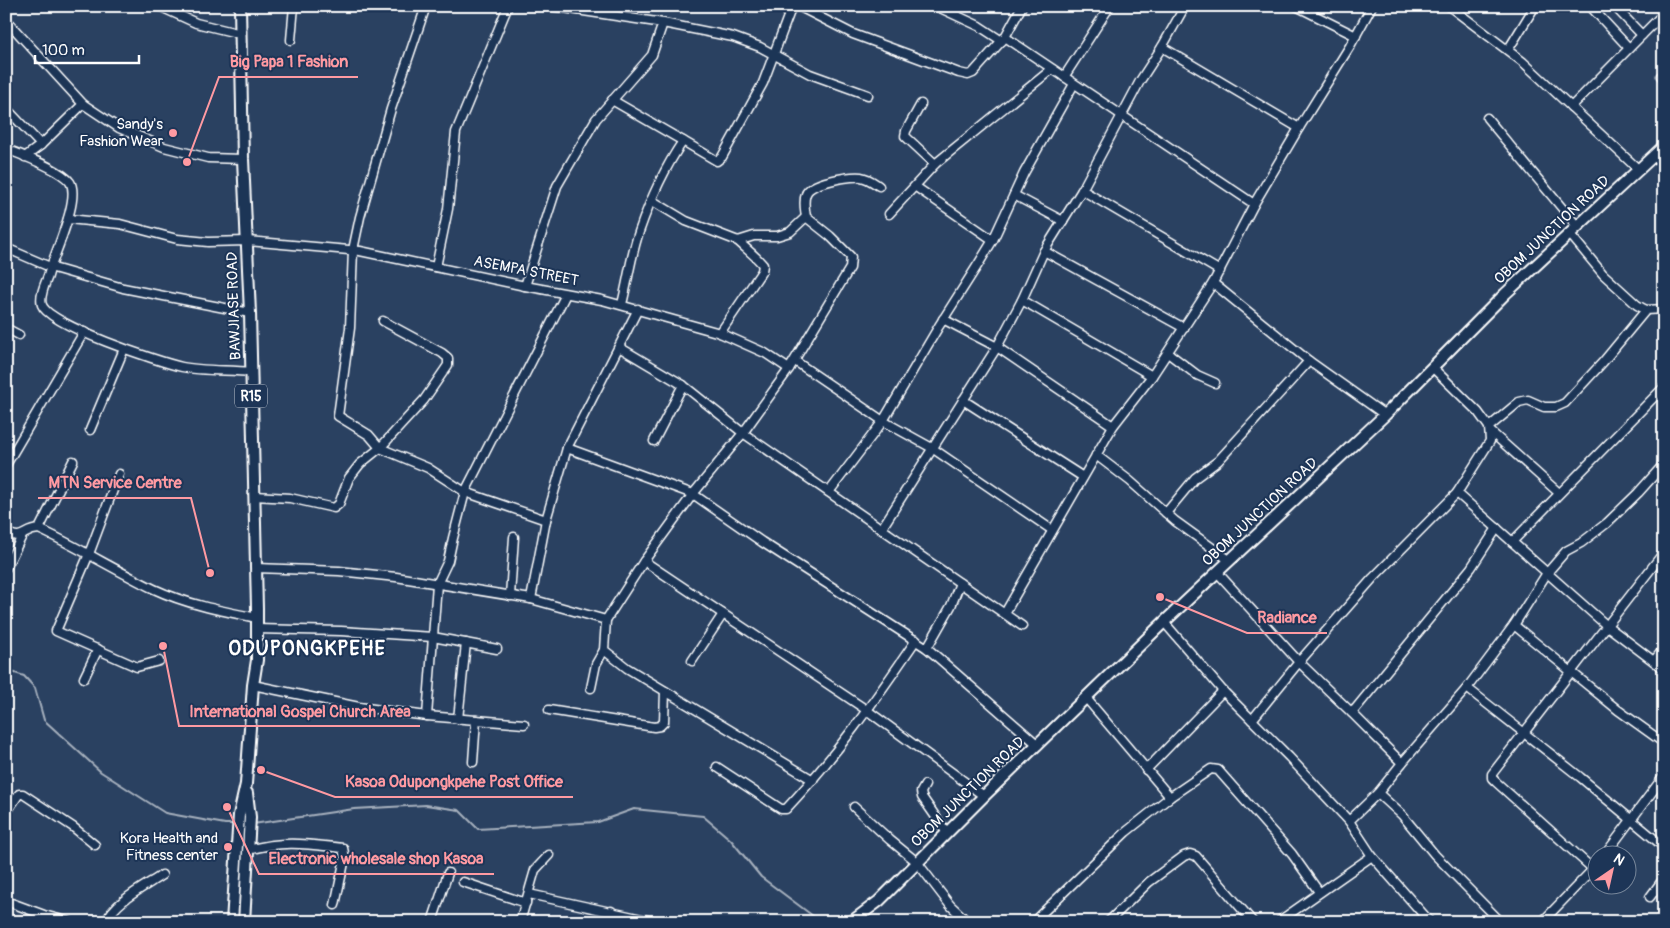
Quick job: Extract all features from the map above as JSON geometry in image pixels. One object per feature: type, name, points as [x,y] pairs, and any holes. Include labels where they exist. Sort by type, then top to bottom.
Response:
[{"type":"main road","name":"BAWJIASE ROAD","points":[[240,6],[250,313],[257,660],[253,685],[246,784],[245,816],[249,834],[244,922]]},
{"type":"main road","name":"OBOM JUNCTION ROAD","points":[[864,922],[879,901],[984,796],[1229,560],[1385,416],[1505,294],[1664,146]]},
{"type":"main road","name":"BAWJIASE ROAD","points":[[232,922],[238,831],[245,816]]},
{"type":"main road","name":"OBOM JUNCTION ROAD","points":[[851,922],[879,901]]},
{"type":"street","points":[[159,6],[196,23],[241,34]]},
{"type":"street","points":[[240,6],[246,6]]},
{"type":"street","points":[[291,40],[294,6]]},
{"type":"street","points":[[426,6],[391,109],[360,217],[353,250],[350,328],[338,416],[369,435],[380,448],[428,468],[465,492],[546,520]]},
{"type":"street","points":[[436,267],[448,209],[456,132],[508,6]]},
{"type":"street","points":[[550,6],[663,23],[733,37],[760,47],[810,74],[868,95]]},
{"type":"street","points":[[612,100],[717,161],[722,157],[763,83],[792,6]]},
{"type":"street","points":[[798,6],[853,34],[968,75],[973,74],[1003,39],[1022,6]]},
{"type":"street","points":[[936,6],[1003,39],[1052,69],[1254,204]]},
{"type":"street","points":[[1064,77],[1110,6]]},
{"type":"street","points":[[882,528],[997,347],[1022,300],[1044,251],[1082,190],[1140,81],[1162,48],[1185,6]]},
{"type":"street","points":[[1296,6],[1356,36]]},
{"type":"street","points":[[1004,613],[1113,426],[1152,376],[1213,283],[1254,204],[1356,36],[1372,6]]},
{"type":"street","points":[[1508,50],[1535,6]]},
{"type":"street","points":[[1590,6],[1629,48]]},
{"type":"street","points":[[1451,7],[1524,62],[1639,170]]},
{"type":"street","points":[[1603,19],[1616,7],[1642,35]]},
{"type":"street","points":[[1571,107],[1664,13]]},
{"type":"street","points":[[6,20],[83,104],[119,128],[164,147],[208,158],[244,159]]},
{"type":"street","points":[[525,286],[557,186],[596,119],[652,54],[663,23]]},
{"type":"street","points":[[1162,48],[1299,128]]},
{"type":"street","points":[[890,214],[935,164],[1052,69]]},
{"type":"street","points":[[830,492],[883,422],[992,240],[1024,173],[1074,84]]},
{"type":"street","points":[[25,156],[41,145],[83,104]]},
{"type":"street","points":[[921,104],[906,131],[906,136],[935,164]]},
{"type":"street","points":[[6,108],[41,145]]},
{"type":"street","points":[[1487,118],[1573,230],[1603,274],[1637,305],[1646,310],[1664,309]]},
{"type":"street","points":[[622,304],[638,234],[651,200],[668,165],[683,141]]},
{"type":"street","points":[[6,149],[48,167],[70,182],[72,189],[68,219],[50,267],[41,300],[44,309],[55,318],[124,349],[184,368],[250,372]]},
{"type":"street","points":[[591,688],[596,664],[604,650],[606,620],[644,561],[789,370],[850,268],[851,257],[830,236],[806,217],[804,205],[806,193],[810,188],[818,184],[845,178],[860,177],[870,180],[879,186]]},
{"type":"street","points":[[916,186],[992,240]]},
{"type":"street","points":[[1082,190],[1220,271]]},
{"type":"street","points":[[1014,195],[1063,221]]},
{"type":"street","points":[[651,200],[686,221],[738,241],[763,265],[762,271],[720,333]]},
{"type":"street","points":[[738,241],[754,236],[777,236],[790,232],[806,217]]},
{"type":"street","name":"ASEMPA STREET","points":[[68,219],[120,224],[177,239],[208,242],[247,241],[353,250],[622,304],[720,333],[765,353],[789,370]]},
{"type":"street","points":[[6,248],[50,267],[123,288],[250,313]]},
{"type":"street","points":[[1044,251],[1184,328]]},
{"type":"street","points":[[1213,283],[1309,361],[1385,416]]},
{"type":"street","points":[[427,716],[437,584],[448,562],[465,492],[566,294]]},
{"type":"street","points":[[1022,300],[1152,376]]},
{"type":"street","points":[[531,599],[546,520],[567,448],[638,310]]},
{"type":"street","points":[[1252,720],[1298,662],[1373,578],[1457,493],[1490,441],[1490,429],[1519,402],[1528,400],[1544,407],[1556,407],[1565,402],[1603,362],[1646,310]]},
{"type":"street","points":[[944,319],[997,347],[1113,426]]},
{"type":"street","points":[[254,496],[290,498],[334,508],[339,504],[349,478],[354,471],[380,448],[424,400],[448,365],[448,358],[383,321]]},
{"type":"street","points":[[6,328],[19,335]]},
{"type":"street","points":[[6,465],[84,332]]},
{"type":"street","points":[[619,347],[683,385],[743,433],[1022,626]]},
{"type":"street","points":[[90,430],[124,349]]},
{"type":"street","points":[[1168,352],[1197,375],[1215,382]]},
{"type":"street","points":[[795,361],[883,422],[932,448],[1052,530]]},
{"type":"street","points":[[1166,513],[1195,478],[1218,461],[1309,361]]},
{"type":"street","points":[[1432,367],[1478,412],[1490,429],[1559,493]]},
{"type":"street","points":[[654,441],[683,385]]},
{"type":"street","points":[[1512,542],[1664,387]]},
{"type":"street","points":[[963,400],[1083,477]]},
{"type":"street","points":[[567,448],[694,494],[762,542],[927,648],[1038,745]]},
{"type":"street","points":[[1096,455],[1130,481],[1166,513],[1229,560]]},
{"type":"street","points":[[39,529],[73,461]]},
{"type":"street","points":[[1349,821],[1378,793],[1468,688],[1514,625],[1547,573],[1566,551],[1581,543],[1607,523],[1664,464]]},
{"type":"street","points":[[119,474],[89,554],[56,631],[137,668],[160,661]]},
{"type":"street","points":[[1457,493],[1606,625],[1664,669]]},
{"type":"street","points":[[1352,713],[1471,568],[1497,528]]},
{"type":"street","points":[[6,532],[15,537],[22,536],[31,530],[39,529],[155,589],[256,623],[433,637],[497,649]]},
{"type":"street","points":[[6,568],[22,536]]},
{"type":"street","points":[[510,596],[514,536]]},
{"type":"street","points":[[1588,861],[1492,778],[1492,774],[1664,552]]},
{"type":"street","points":[[644,561],[868,711],[984,796]]},
{"type":"street","points":[[256,568],[339,571],[396,577],[531,599],[606,620]]},
{"type":"street","points":[[1217,572],[1298,662],[1402,763]]},
{"type":"street","points":[[927,648],[951,606],[960,584]]},
{"type":"street","points":[[692,661],[722,614]]},
{"type":"street","points":[[1164,622],[1223,691],[1349,821],[1372,856],[1430,922]]},
{"type":"street","points":[[1514,625],[1618,710],[1664,743]]},
{"type":"street","points":[[717,767],[781,809],[786,809],[813,780],[868,711],[916,640]]},
{"type":"street","points":[[458,719],[466,643]]},
{"type":"street","points":[[1654,661],[1664,648]]},
{"type":"street","points":[[84,678],[98,649]]},
{"type":"street","points":[[604,650],[627,668],[813,780]]},
{"type":"street","points":[[253,685],[359,707],[427,716],[524,724]]},
{"type":"street","points":[[1468,688],[1664,847]]},
{"type":"street","points":[[548,710],[654,727],[660,726],[664,722],[665,691]]},
{"type":"street","points":[[1146,770],[1223,691]]},
{"type":"street","points":[[1086,698],[1170,798]]},
{"type":"street","points":[[473,762],[476,720]]},
{"type":"street","points":[[1033,922],[1126,832],[1210,769],[1218,770],[1292,854],[1319,892]]},
{"type":"street","points":[[1612,846],[1664,776]]},
{"type":"street","points":[[925,785],[921,792],[922,797],[947,833]]},
{"type":"street","points":[[1378,793],[1402,815],[1435,855],[1500,922]]},
{"type":"street","points":[[6,813],[19,794],[23,794],[95,845]]},
{"type":"street","points":[[854,807],[917,862],[950,904],[968,922]]},
{"type":"street","points":[[248,850],[293,842],[342,848],[345,858],[335,905]]},
{"type":"street","points":[[1108,922],[1149,882],[1184,856],[1190,854],[1196,856],[1253,922]]},
{"type":"street","points":[[520,922],[535,870],[549,855]]},
{"type":"street","points":[[1278,922],[1372,856]]},
{"type":"street","points":[[432,922],[448,873]]},
{"type":"street","points":[[1542,922],[1557,904],[1588,874]]},
{"type":"street","points":[[106,922],[117,906],[162,875]]},
{"type":"street","points":[[1650,897],[1664,878]]},
{"type":"street","points":[[463,882],[526,903]]},
{"type":"street","points":[[529,894],[656,922]]},
{"type":"street","points":[[6,901],[70,922]]},
{"type":"street","points":[[607,922],[610,911]]},
{"type":"waterway","points":[[6,670],[24,676],[35,688],[44,720],[101,772],[165,813],[225,824],[235,824]]},
{"type":"waterway","points":[[253,824],[354,809],[426,805],[459,810],[478,829],[598,822],[634,809],[703,816],[731,840],[761,877],[821,922]]},
{"type":"place","name":"Sandy's Fashion Wear","points":[[173,133]]},
{"type":"place","name":"Big Papa 1 Fashion","points":[[187,162]]},
{"type":"place","name":"MTN Service Centre","points":[[210,573]]},
{"type":"place","name":"Radiance","points":[[1160,597]]},
{"type":"place","name":"International Gospel Church Area","points":[[163,646]]},
{"type":"place","name":"Kasoa Odupongkpehe Post Office","points":[[261,770]]},
{"type":"place","name":"Electronic wholesale shop Kasoa","points":[[227,807]]},
{"type":"place","name":"Kora Health and Fitness center","points":[[228,847]]},
{"type":"district","name":"ODUPONGKPEHE","points":[[307,648]]}]
